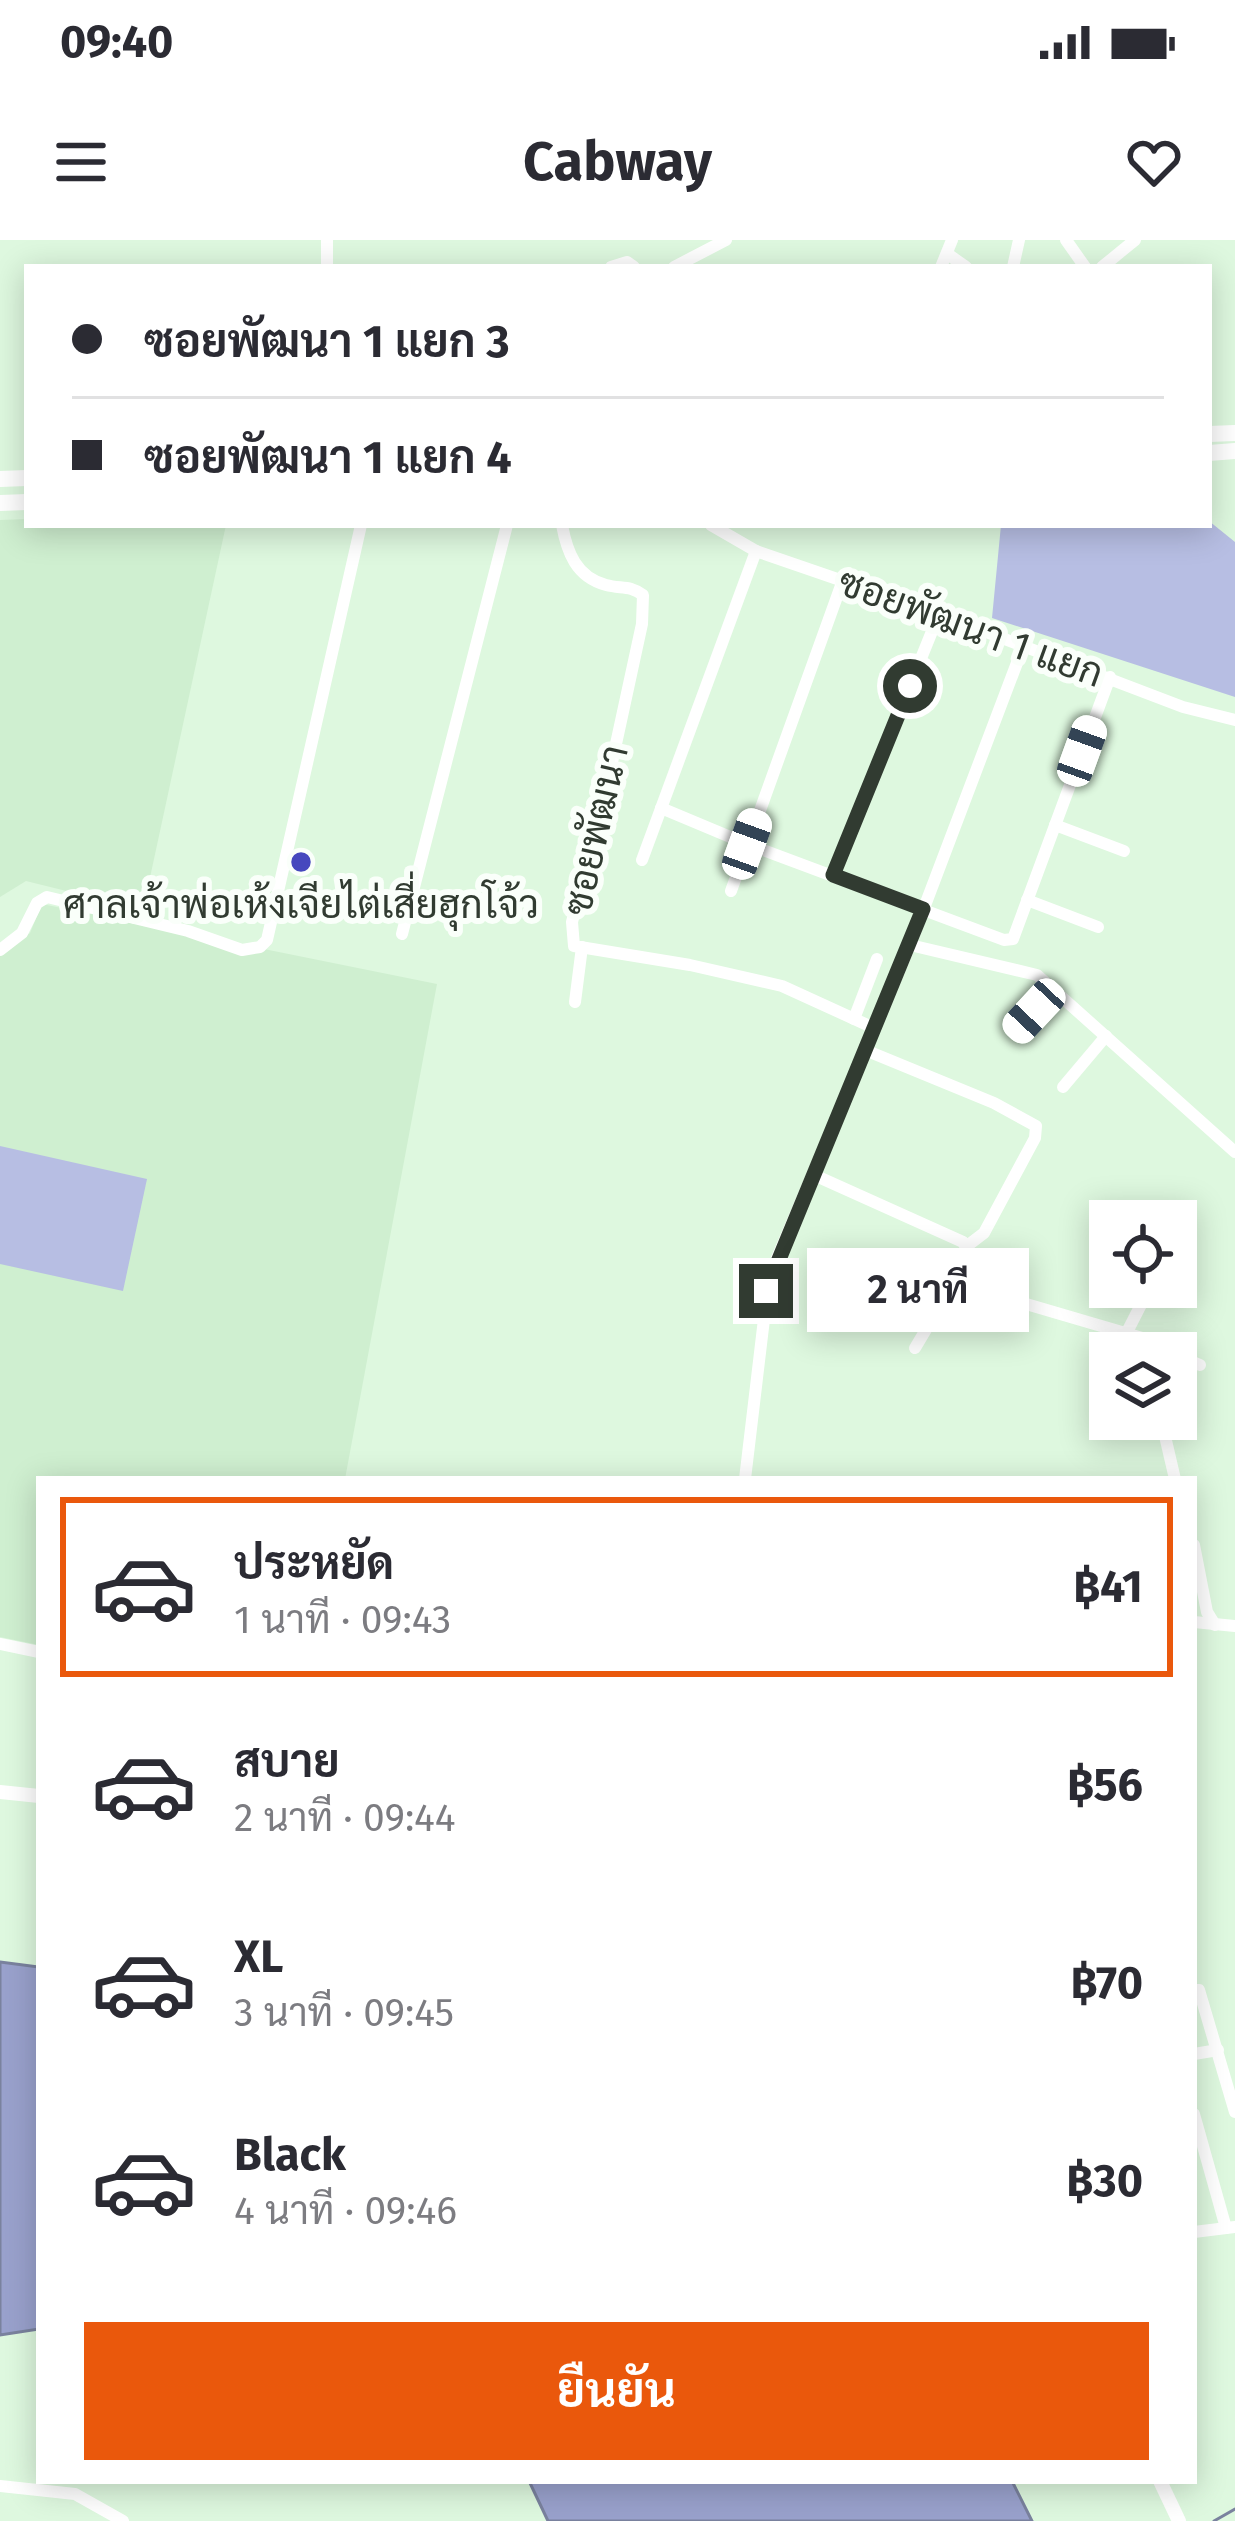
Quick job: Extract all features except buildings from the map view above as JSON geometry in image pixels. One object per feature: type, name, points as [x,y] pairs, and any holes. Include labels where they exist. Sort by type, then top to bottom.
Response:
[{"type":"street","points":[[680,264],[726,240]]},
{"type":"street","points":[[945,261],[952,240]]},
{"type":"street","points":[[1106,264],[1135,240]]},
{"type":"street","points":[[0,950],[22,933],[37,903],[46,897],[242,950],[260,947],[266,940],[361,528]]},
{"type":"street","points":[[402,934],[506,528]]},
{"type":"street","name":"ซอยพัฒนา","points":[[563,528],[568,554],[584,573],[606,585],[630,586],[643,595],[642,624],[611,767],[572,922],[574,946],[782,986],[874,1028]]},
{"type":"street","name":"ซอยพัฒนา 1 แยก","points":[[715,528],[756,551],[1184,707],[1235,720]]},
{"type":"street","points":[[642,860],[756,551]]},
{"type":"street","points":[[731,892],[843,580]]},
{"type":"street","points":[[833,875],[939,614]]},
{"type":"street","points":[[745,1476],[766,1291],[774,1263],[910,945],[1023,647]]},
{"type":"street","points":[[661,808],[1004,940],[1012,939],[1110,677]]},
{"type":"street","points":[[1055,825],[1124,851]]},
{"type":"street","points":[[1027,900],[1098,927]]},
{"type":"street","points":[[910,945],[1037,975],[1235,1152]]},
{"type":"street","points":[[574,1002],[582,947]]},
{"type":"street","points":[[854,1019],[877,959]]},
{"type":"street","points":[[1014,1033],[1054,990]]},
{"type":"street","points":[[1063,1087],[1106,1036]]},
{"type":"street","points":[[865,1050],[994,1103],[1036,1126],[1035,1138],[984,1233],[967,1246],[955,1281],[915,1348]]},
{"type":"street","points":[[814,1175],[967,1246]]},
{"type":"street","points":[[955,1281],[1120,1332]]},
{"type":"street","points":[[1197,1363],[1201,1365]]},
{"type":"street","points":[[1166,1440],[1174,1476]]},
{"type":"street","points":[[1197,1560],[1213,1625]]},
{"type":"street","points":[[1197,1622],[1235,1626]]},
{"type":"street","points":[[0,1645],[36,1651]]},
{"type":"street","points":[[0,1792],[36,1796]]},
{"type":"street","points":[[1197,1993],[1235,2112]]},
{"type":"street","points":[[1197,2054],[1218,2050]]},
{"type":"street","points":[[1197,2123],[1231,2227],[1197,2232]]},
{"type":"street","points":[[1161,2484],[1179,2521]]},
{"type":"street","points":[[0,2486],[75,2494],[124,2521]]},
{"type":"shaded area","points":[[24,519],[24,528],[225,528],[143,910],[26,881],[0,897],[0,520]]},
{"type":"shaded area","points":[[1212,523],[1235,542],[1235,697],[992,618],[1001,528],[1212,528]]},
{"type":"shaded area","points":[[42,904],[437,984],[346,1476],[36,1476],[36,1644],[0,1637],[0,956],[30,933]]},
{"type":"shaded area","points":[[0,1146],[147,1179],[123,1291],[0,1264]]},
{"type":"shaded area","points":[[0,1962],[36,1967],[36,2329],[0,2335]]},
{"type":"shaded area","points":[[530,2484],[1014,2484],[1032,2521],[548,2521]]},
{"type":"waterway","points":[[1214,2521],[1235,2509]]},
{"type":"place","name":"ศาลเจ้าพ่อเห้งเจียไต่เสี่ยฮุกโจ้ว","points":[[301,862]]},
{"type":"route","points":[[766,1291],[923,909],[833,875],[910,686]]}]
